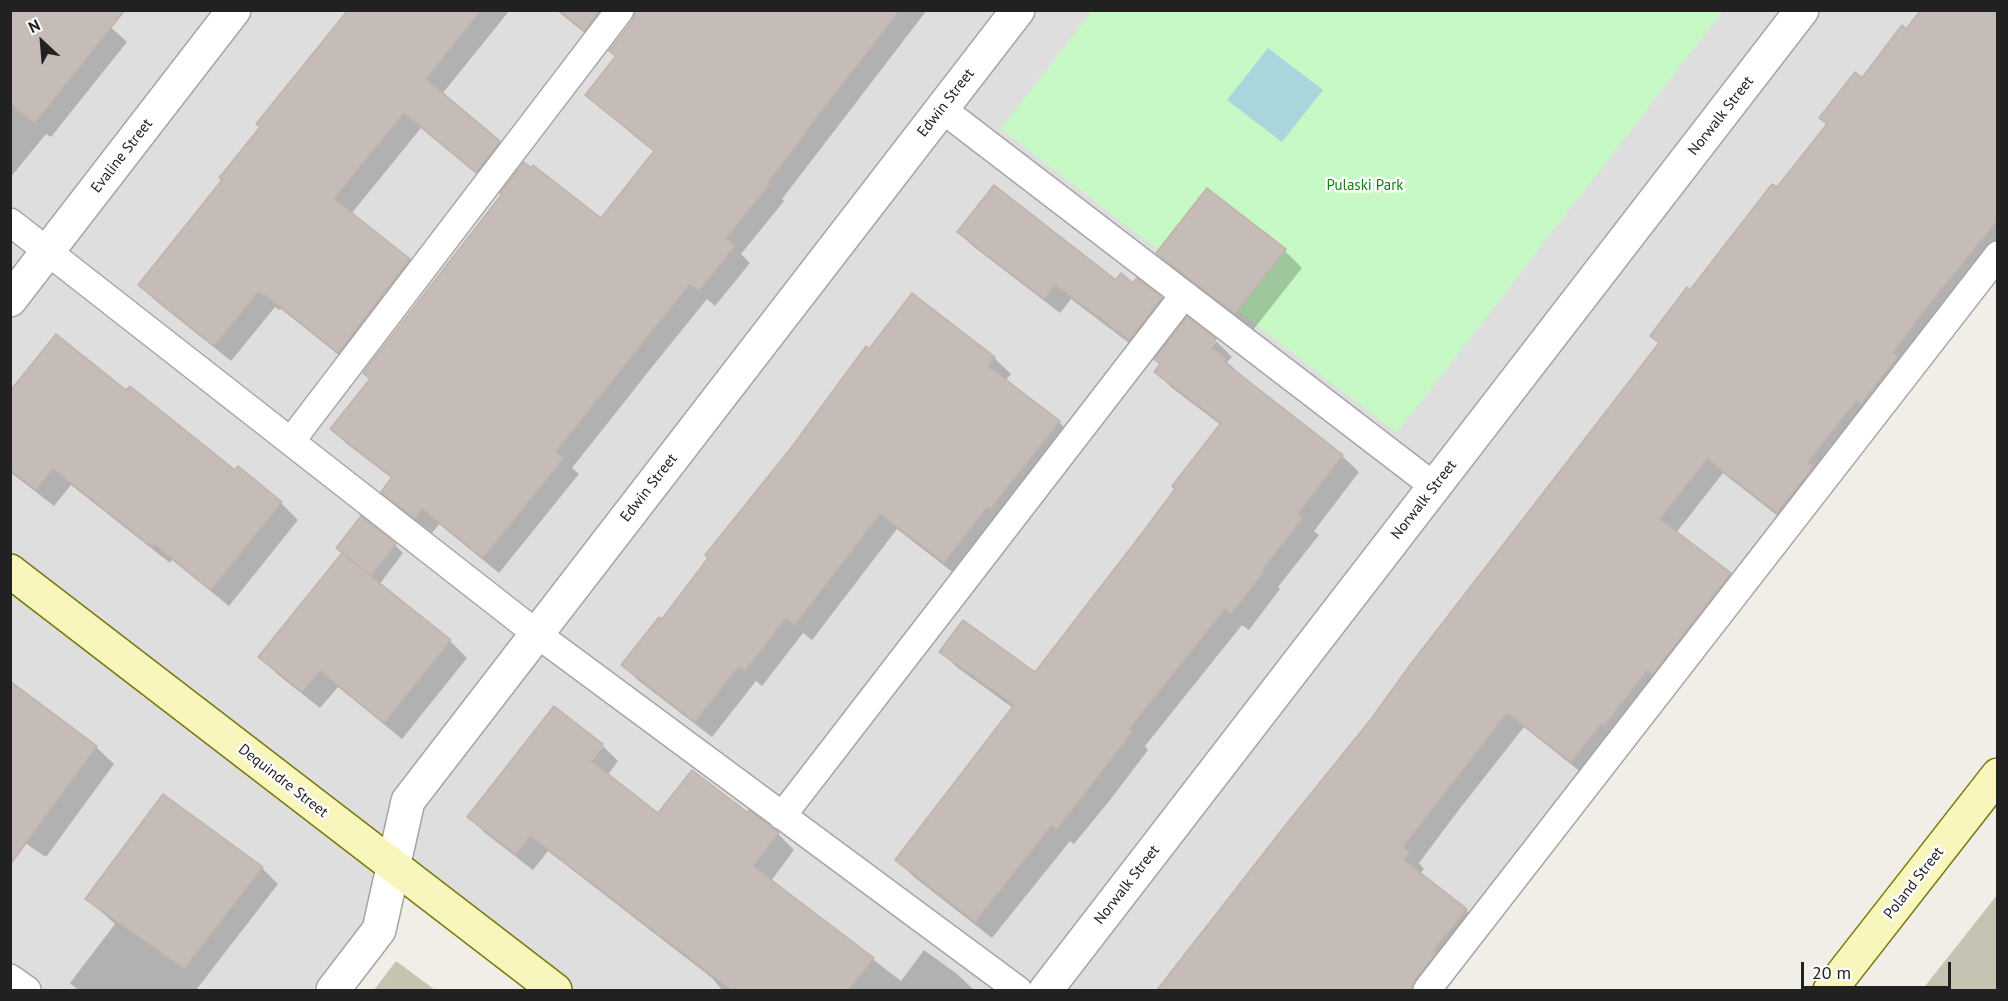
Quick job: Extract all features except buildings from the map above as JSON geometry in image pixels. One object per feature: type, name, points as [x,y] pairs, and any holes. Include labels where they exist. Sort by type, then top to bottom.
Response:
[{"type":"street","name":"Evaline Street","points":[[10,300],[234,10]]},
{"type":"street","name":"Edwin Street","points":[[333,990],[379,930],[408,801],[1018,10]]},
{"type":"street","name":"Norwalk Street","points":[[1046,990],[1802,10]]},
{"type":"street","name":"Dequindre Street","points":[[10,571],[555,990]]},
{"type":"street","name":"Poland Street","points":[[1830,990],[1998,775]]},
{"type":"lane","points":[[291,441],[620,10]]},
{"type":"lane","points":[[942,109],[1435,487]]},
{"type":"lane","points":[[10,222],[537,634],[1018,990]]},
{"type":"lane","points":[[1427,990],[1998,255]]},
{"type":"lane","points":[[782,816],[1184,295]]},
{"type":"lane","points":[[10,978],[27,990]]},
{"type":"shaded area","points":[[10,11],[1997,11],[1997,255],[1427,990],[555,990],[394,866],[333,990],[11,990]]},
{"type":"shaded area","points":[[1997,895],[1997,990],[1922,990]]},
{"type":"shaded area","points":[[396,961],[435,990],[374,990]]},
{"type":"green space","name":"Pulaski Park","points":[[1092,11],[1723,11],[1397,433],[1001,129]]},
{"type":"water","points":[[1268,48],[1323,90],[1282,142],[1227,100]]}]
